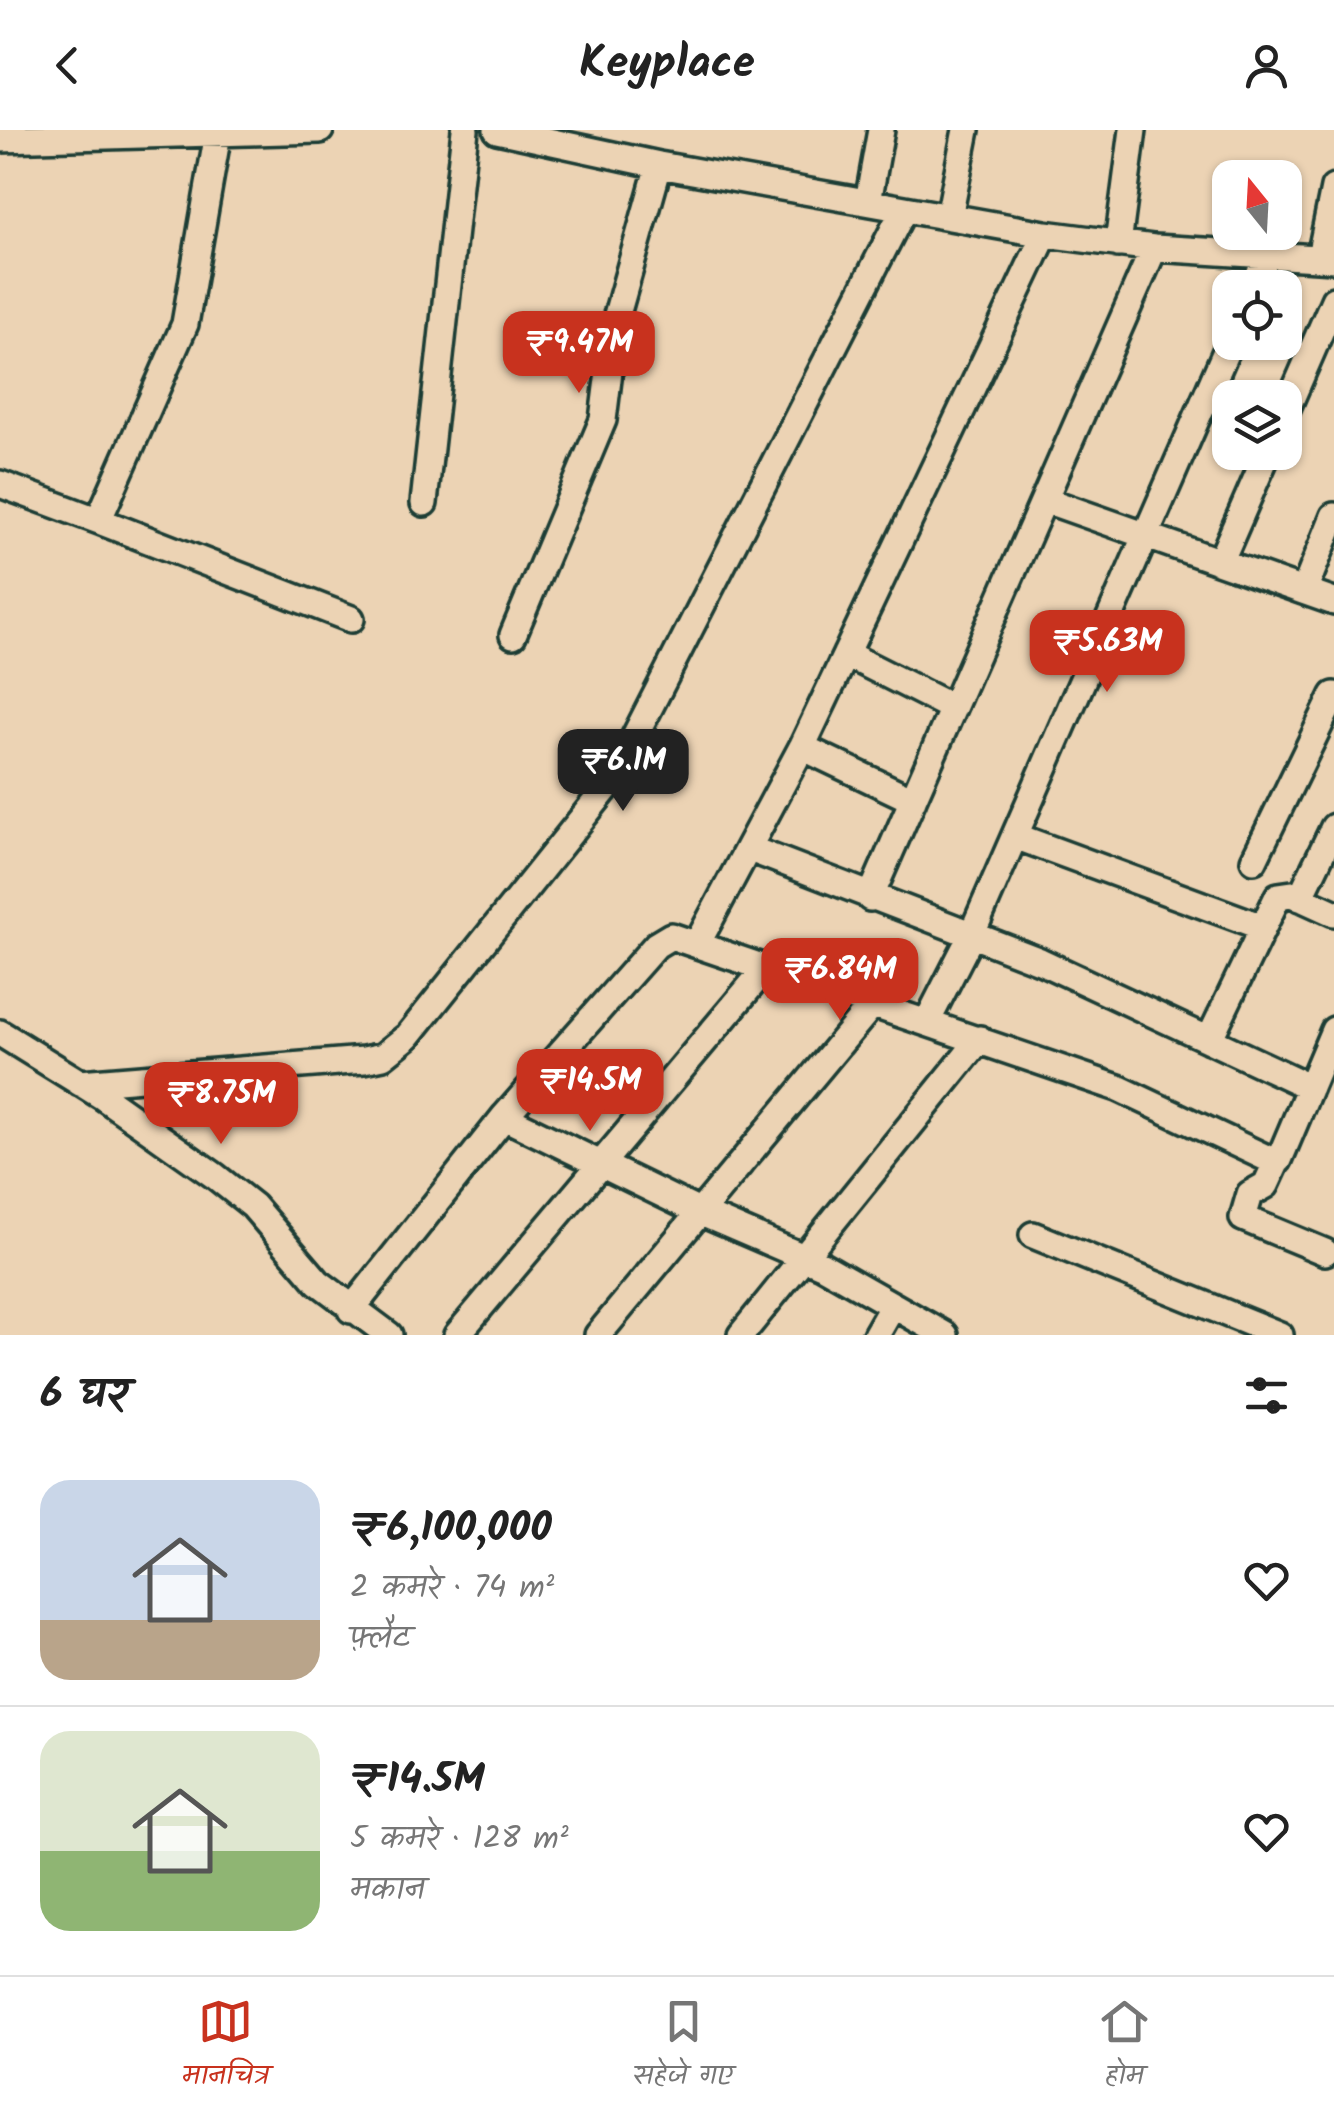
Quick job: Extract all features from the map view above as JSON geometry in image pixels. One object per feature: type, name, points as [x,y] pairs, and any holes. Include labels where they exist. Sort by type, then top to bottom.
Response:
[{"type":"street","points":[[0,139],[320,130]]},
{"type":"street","points":[[424,503],[464,130]]},
{"type":"street","points":[[497,130],[659,165],[1045,234],[1154,248],[1327,258],[1334,188]]},
{"type":"street","points":[[868,202],[881,130]]},
{"type":"street","points":[[949,217],[966,130]]},
{"type":"street","points":[[1118,244],[1134,130]]},
{"type":"street","points":[[102,522],[102,512],[188,314],[218,132]]},
{"type":"street","points":[[513,635],[602,420],[615,322],[659,165]]},
{"type":"street","points":[[80,1083],[364,1060],[383,1056],[408,1036],[588,815],[623,764],[904,209]]},
{"type":"street","points":[[697,944],[802,746],[1045,234]]},
{"type":"street","points":[[870,898],[1154,248]]},
{"type":"street","points":[[1261,270],[1268,254]]},
{"type":"street","points":[[1299,380],[1334,300]]},
{"type":"street","points":[[927,1022],[971,936],[1222,360]]},
{"type":"street","points":[[1222,560],[1260,470]]},
{"type":"street","points":[[0,484],[351,619]]},
{"type":"street","points":[[1045,500],[1334,602]]},
{"type":"street","points":[[1304,591],[1334,516]]},
{"type":"street","points":[[846,654],[954,708]]},
{"type":"street","points":[[1254,860],[1334,695]]},
{"type":"street","points":[[802,746],[913,800]]},
{"type":"street","points":[[1300,898],[1334,826]]},
{"type":"street","points":[[1015,836],[1262,928]]},
{"type":"street","points":[[750,849],[1040,961],[1310,1087]]},
{"type":"street","points":[[1209,1040],[1278,896],[1284,893],[1300,898],[1334,914]]},
{"type":"street","points":[[351,1310],[504,1117],[663,939],[679,938],[980,1038],[1118,1088],[1210,1134],[1277,1161]]},
{"type":"street","points":[[457,1335],[765,968]]},
{"type":"street","points":[[598,1335],[872,1005]]},
{"type":"street","points":[[1325,1252],[1243,1218],[1250,1194],[1266,1185],[1334,1030]]},
{"type":"street","points":[[0,1033],[80,1083],[253,1206],[318,1282],[390,1335]]},
{"type":"street","points":[[740,1335],[980,1038]]},
{"type":"street","points":[[504,1117],[804,1259],[944,1335]]},
{"type":"street","points":[[1034,1235],[1280,1335]]},
{"type":"street","points":[[876,1335],[892,1307]]}]
